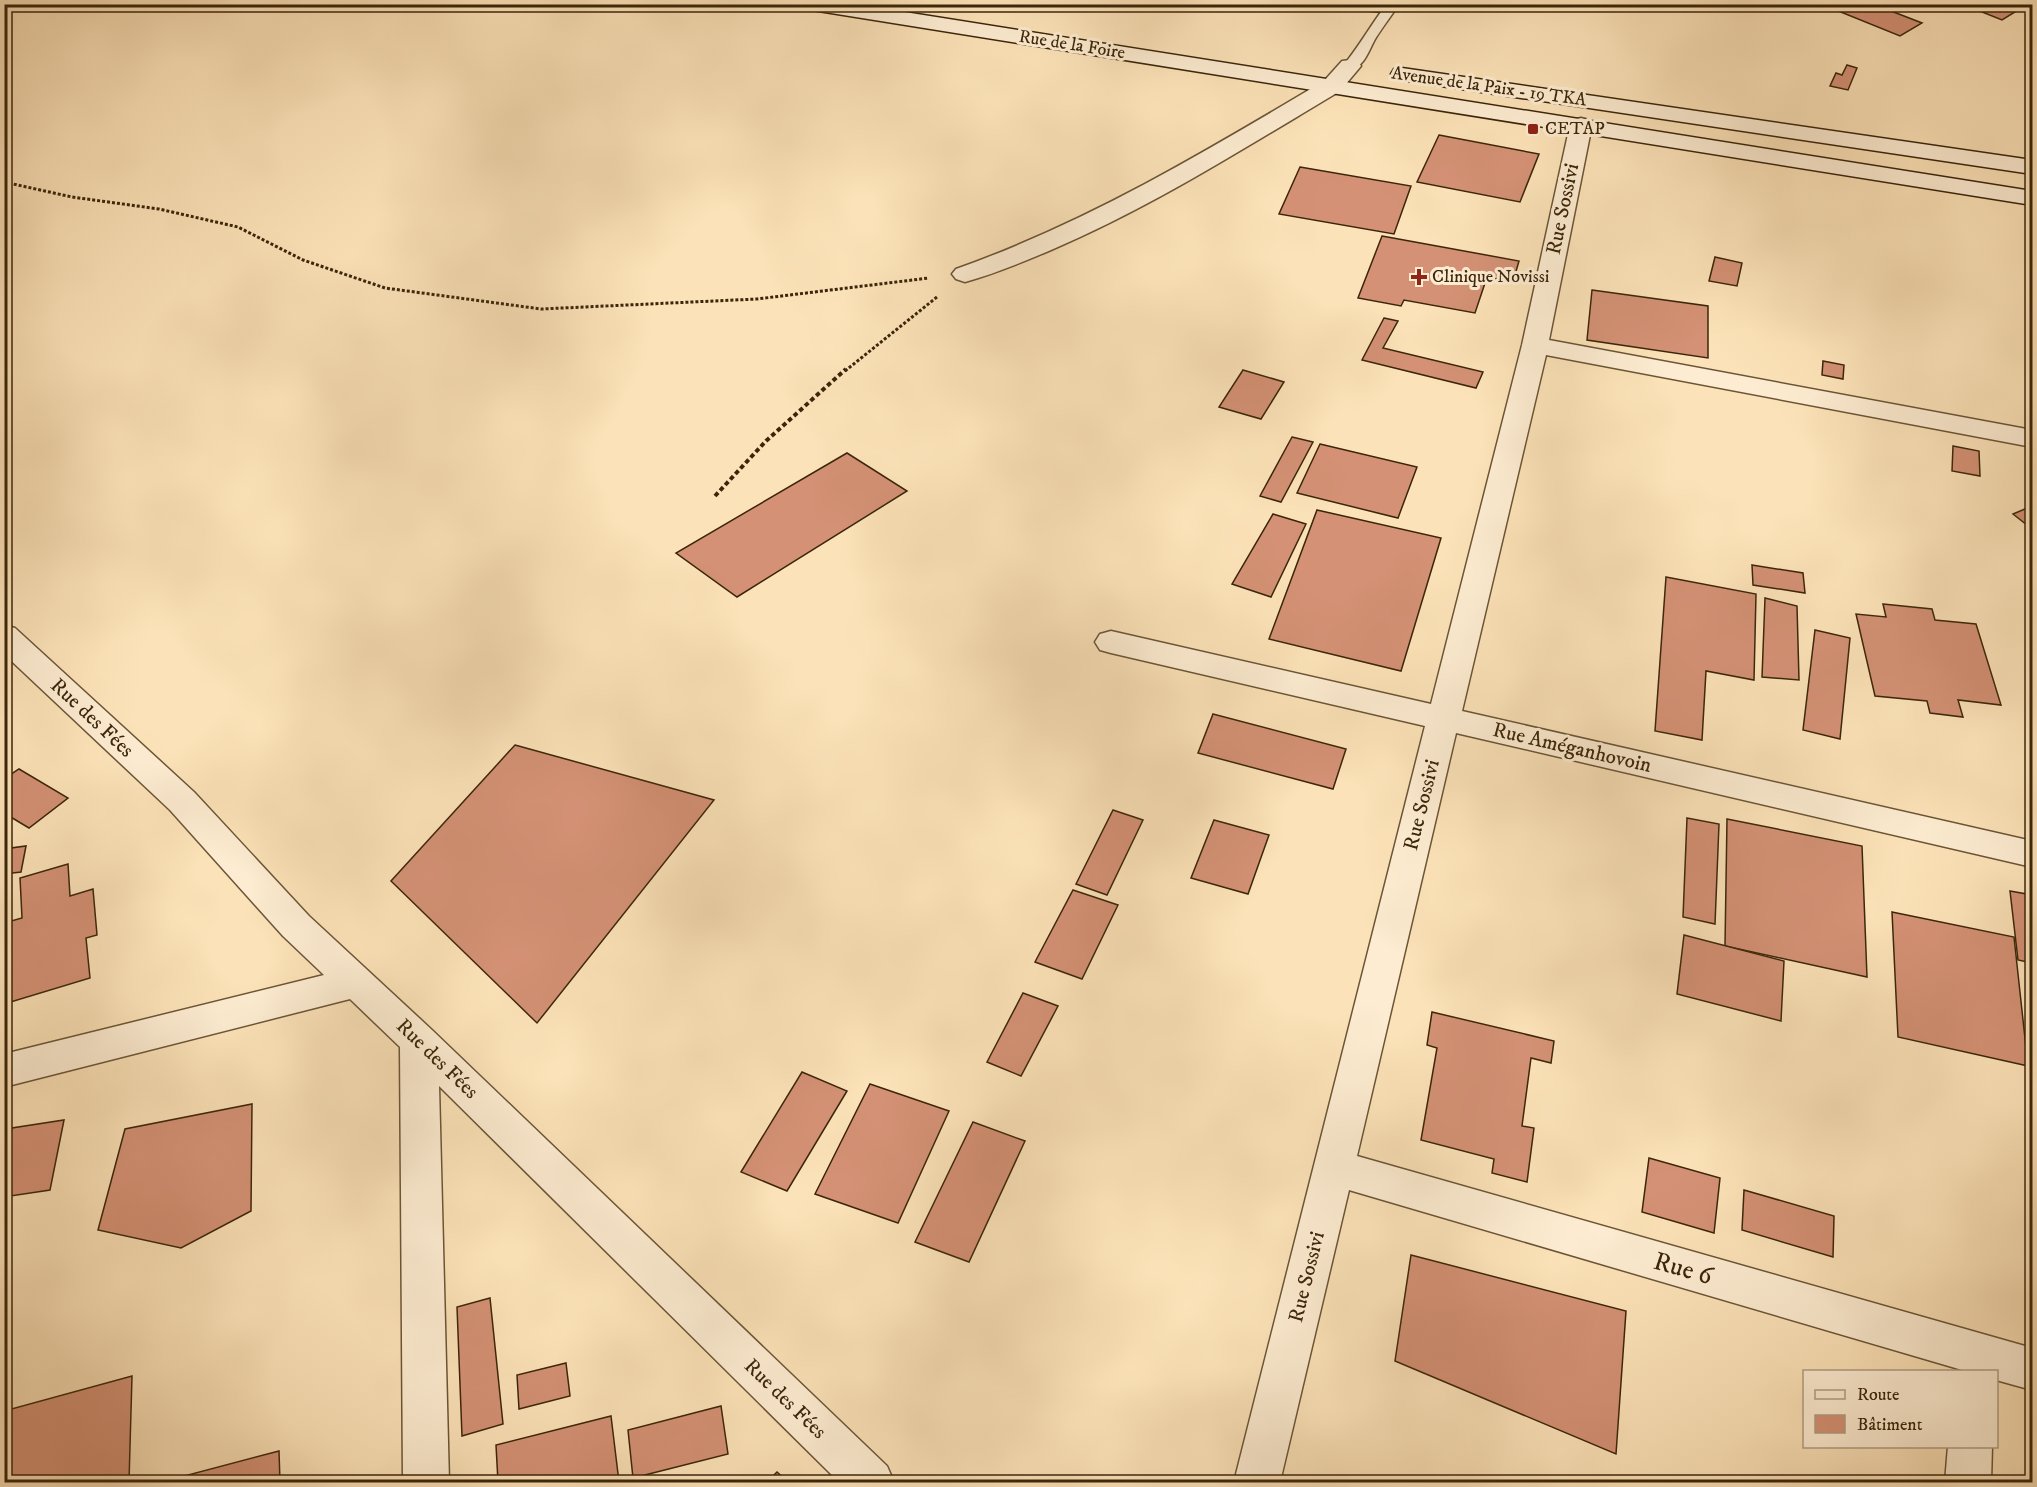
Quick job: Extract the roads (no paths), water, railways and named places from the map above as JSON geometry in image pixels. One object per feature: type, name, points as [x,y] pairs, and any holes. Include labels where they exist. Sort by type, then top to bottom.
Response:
[{"type":"street","name":"Rue de la Foire","points":[[812,4],[1332,86]]},
{"type":"street","points":[[946,4],[992,12]]},
{"type":"street","name":"Avenue de la Paix - 19 TKA","points":[[1326,63],[2032,168]]},
{"type":"street","points":[[965,274],[1051,243],[1093,224],[1332,86],[1350,66]]},
{"type":"street","name":"Avenue de la Paix - 19 TKA","points":[[1332,86],[2032,198]]},
{"type":"street","name":"Rue Sossivi","points":[[1257,1482],[1534,345],[1581,125]]},
{"type":"street","points":[[1816,163],[1818,135]]},
{"type":"street","points":[[1534,345],[2032,439]]},
{"type":"street","name":"Rue Améganhovoin","points":[[1111,642],[2032,854]]},
{"type":"street","name":"Rue des Fées","points":[[9,646],[182,801],[296,926],[419,1041],[871,1482]]},
{"type":"street","points":[[4,1071],[357,982]]},
{"type":"street","points":[[419,1041],[426,1482]]},
{"type":"street","name":"Rue 6","points":[[1334,1168],[1975,1362],[2032,1370]]},
{"type":"street","points":[[1968,1482],[1970,1448]]},
{"type":"lane","points":[[1348,4],[1391,7]]},
{"type":"lane","points":[[1368,39],[1370,6]]},
{"type":"lane","points":[[1350,66],[1360,55],[1368,39],[1391,7]]},
{"type":"place","name":"CETAP","points":[[1533,129]]},
{"type":"place","name":"Clinique Novissi","points":[[1419,277]]}]
